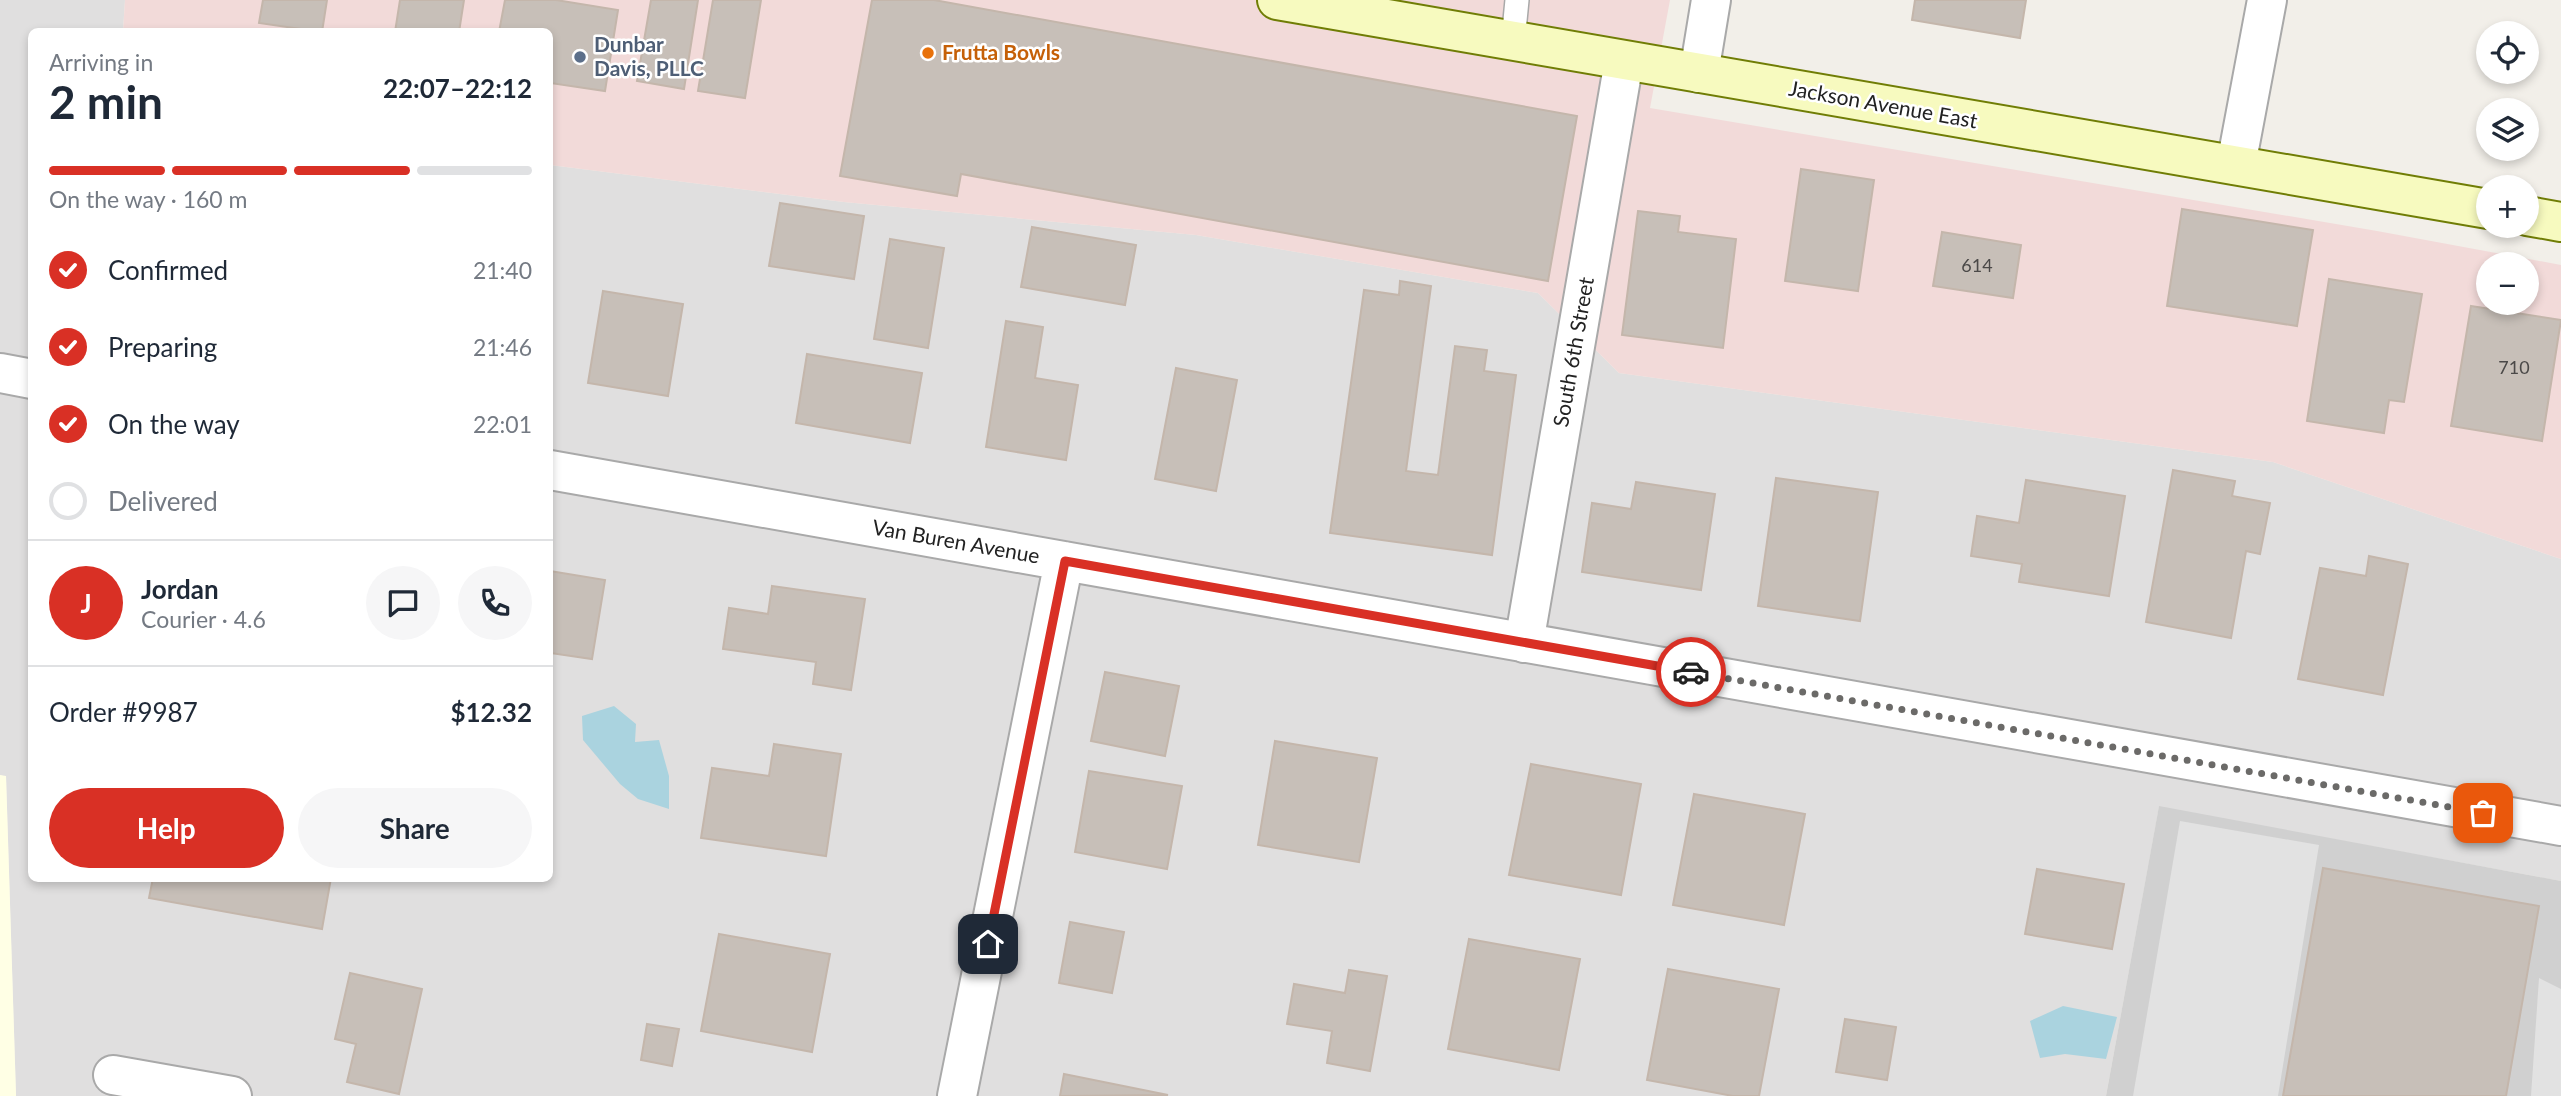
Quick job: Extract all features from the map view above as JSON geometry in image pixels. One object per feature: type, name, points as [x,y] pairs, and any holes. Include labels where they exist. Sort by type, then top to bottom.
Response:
[{"type":"main road","name":"Jackson Avenue East","points":[[1277,0],[2476,207]]},
{"type":"main road","points":[[2539,218],[2561,222]]},
{"type":"street","points":[[1699,74],[1711,0]]},
{"type":"street","points":[[2236,165],[2267,0]]},
{"type":"street","name":"South 6th Street","points":[[1524,643],[1624,61]]},
{"type":"street","points":[[0,373],[28,378]]},
{"type":"street","name":"Van Buren Avenue","points":[[553,471],[2561,826]]},
{"type":"street","points":[[957,1096],[1065,561]]},
{"type":"street","points":[[113,1075],[232,1096]]},
{"type":"lane","points":[[1514,41],[1517,0]]},
{"type":"shaded area","points":[[0,0],[125,0],[123,28],[28,28],[28,882],[553,882],[553,165],[844,202],[1196,235],[1538,293],[1619,373],[2273,462],[2561,559],[2561,881],[2159,807],[2106,1096],[16,1096],[6,777],[0,775]]},
{"type":"shaded area","points":[[125,0],[1670,0],[1650,108],[2491,252],[2476,252],[2476,315],[2539,315],[2539,261],[2561,265],[2561,559],[2273,462],[1619,373],[1538,293],[1196,235],[844,202],[553,165],[553,28],[123,28]]},
{"type":"shaded area","points":[[0,775],[6,776],[16,1096],[0,1096]]},
{"type":"shaded area","points":[[2159,806],[2561,881],[2561,1096],[2106,1096]]},
{"type":"shaded area","points":[[2180,821],[2319,845],[2278,1096],[2133,1096]]},
{"type":"shaded area","points":[[2539,978],[2561,989],[2561,1096],[2531,1096]]},
{"type":"water","points":[[614,706],[636,724],[635,742],[659,740],[669,776],[669,809],[638,799],[620,784],[583,740],[582,716]]},
{"type":"water","points":[[2063,1006],[2117,1017],[2106,1059],[2065,1054],[2040,1058],[2030,1021]]},
{"type":"building","points":[[263,0],[327,0],[323,28],[294,28],[259,23]]},
{"type":"building","points":[[400,0],[464,0],[460,28],[396,28]]},
{"type":"building","name":"Dunbar Davis, PLLC","points":[[505,0],[556,0],[618,10],[605,91],[553,83],[553,28],[500,28]]},
{"type":"building","points":[[651,0],[698,0],[684,89],[637,81]]},
{"type":"building","points":[[713,0],[761,0],[745,98],[698,91]]},
{"type":"building","points":[[872,0],[934,0],[1577,116],[1548,281],[961,174],[957,196],[840,176]]},
{"type":"building","points":[[1915,0],[2026,0],[2020,38],[1912,20]]},
{"type":"building","points":[[1801,169],[1874,180],[1858,291],[1785,281]]},
{"type":"building","points":[[780,203],[864,216],[854,279],[769,266]]},
{"type":"building","points":[[2182,209],[2313,230],[2297,326],[2167,306]]},
{"type":"building","points":[[1638,211],[1680,216],[1678,232],[1736,239],[1723,348],[1622,335]]},
{"type":"building","points":[[1032,227],[1136,245],[1125,305],[1021,287]]},
{"type":"building","points":[[1942,232],[2021,245],[2013,298],[1933,286]]},
{"type":"building","points":[[890,239],[944,248],[928,348],[874,339]]},
{"type":"building","points":[[2329,279],[2422,294],[2404,402],[2389,400],[2384,433],[2307,421]]},
{"type":"building","points":[[1400,281],[1431,286],[1406,471],[1438,475],[1455,346],[1487,350],[1484,371],[1516,375],[1492,555],[1330,533],[1364,290],[1399,295]]},
{"type":"building","points":[[603,291],[683,304],[668,396],[588,383]]},
{"type":"building","points":[[2471,306],[2476,307],[2476,315],[2529,315],[2561,320],[2542,441],[2451,426]]},
{"type":"building","points":[[1006,321],[1043,327],[1035,378],[1078,385],[1066,460],[986,447]]},
{"type":"building","points":[[807,354],[922,373],[910,443],[796,423]]},
{"type":"building","points":[[1176,368],[1237,380],[1216,491],[1155,479]]},
{"type":"building","points":[[2173,470],[2235,481],[2232,496],[2270,503],[2260,554],[2246,551],[2231,638],[2146,622]]},
{"type":"building","points":[[1776,478],[1878,492],[1860,621],[1758,606]]},
{"type":"building","points":[[2026,480],[2125,496],[2109,596],[2019,582],[2022,564],[1971,556],[1977,516],[2019,523]]},
{"type":"building","points":[[1636,482],[1715,494],[1701,590],[1582,572],[1592,503],[1631,509]]},
{"type":"building","points":[[2369,556],[2408,564],[2383,695],[2298,679],[2320,568],[2366,576]]},
{"type":"building","points":[[553,571],[605,580],[592,659],[553,653]]},
{"type":"building","points":[[772,586],[865,599],[851,690],[813,684],[816,662],[723,649],[729,608],[768,614]]},
{"type":"building","points":[[1105,672],[1179,686],[1165,756],[1091,741]]},
{"type":"building","points":[[1275,741],[1377,758],[1359,862],[1258,845]]},
{"type":"building","points":[[774,744],[841,754],[826,856],[701,838],[712,768],[769,776]]},
{"type":"building","points":[[1531,764],[1641,784],[1621,895],[1509,875]]},
{"type":"building","points":[[1089,771],[1182,786],[1167,869],[1075,852]]},
{"type":"building","points":[[1694,794],[1805,814],[1784,925],[1673,905]]},
{"type":"building","points":[[2323,868],[2539,906],[2506,1096],[2283,1096]]},
{"type":"building","points":[[2037,869],[2124,884],[2112,949],[2025,934]]},
{"type":"building","points":[[152,882],[330,882],[322,929],[149,898]]},
{"type":"building","points":[[1070,922],[1124,932],[1112,993],[1059,983]]},
{"type":"building","points":[[719,934],[830,954],[812,1052],[701,1031]]},
{"type":"building","points":[[1469,939],[1580,959],[1559,1070],[1448,1049]]},
{"type":"building","points":[[1668,969],[1779,989],[1759,1096],[1733,1096],[1647,1080]]},
{"type":"building","points":[[1349,970],[1387,976],[1370,1071],[1327,1063],[1332,1031],[1287,1024],[1294,984],[1345,993]]},
{"type":"building","points":[[350,973],[422,989],[399,1094],[347,1082],[356,1044],[335,1039]]},
{"type":"building","points":[[1845,1019],[1896,1027],[1887,1080],[1836,1072]]},
{"type":"building","points":[[647,1024],[679,1029],[672,1066],[641,1060]]},
{"type":"building","points":[[1064,1074],[1168,1095],[1060,1096]]},
{"type":"way so far","points":[[1691,672],[2483,813]]},
{"type":"place","name":"Frutta Bowls","points":[[928,53]]},
{"type":"place","name":"Dunbar Davis, PLLC","points":[[580,57]]},
{"type":"route","points":[[988,944],[1065,561],[1691,672]]}]
